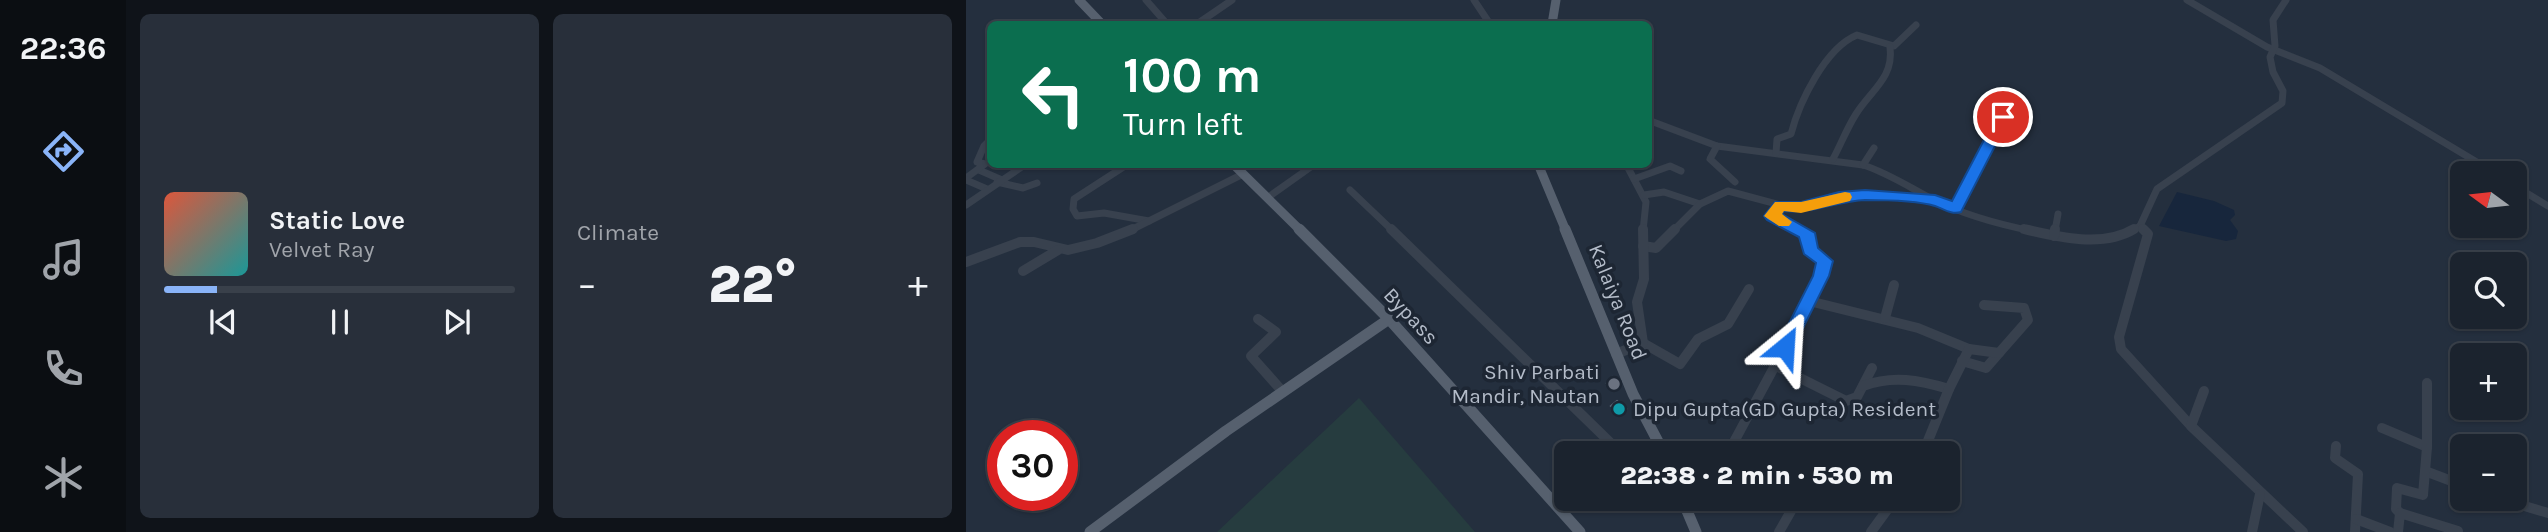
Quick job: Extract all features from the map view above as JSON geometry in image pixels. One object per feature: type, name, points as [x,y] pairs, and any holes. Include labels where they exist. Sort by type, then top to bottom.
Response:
[{"type":"main road","points":[[1079,0],[1099,21]]},
{"type":"main road","points":[[1552,21],[1556,0]]},
{"type":"main road","name":"Bypass","points":[[1237,168],[1389,319],[1580,532]]},
{"type":"main road","name":"Kalaiya Road","points":[[1540,168],[1633,394],[1658,441]]},
{"type":"main road","points":[[1090,532],[1389,319]]},
{"type":"main road","points":[[1687,511],[1696,532]]},
{"type":"street","points":[[1146,0],[1164,21]]},
{"type":"street","points":[[1202,21],[1231,0]]},
{"type":"street","points":[[1474,0],[1488,21]]},
{"type":"street","points":[[2187,0],[2273,49],[2320,68],[2475,161]]},
{"type":"street","points":[[1652,122],[1717,146],[1863,165],[1879,170],[1935,200],[1989,222],[2054,236],[2102,239],[2121,237],[2140,226],[2157,189],[2282,103],[2283,91],[2273,72],[2270,57],[2273,49],[2273,19],[2286,0]]},
{"type":"street","points":[[1890,47],[1906,37],[1916,25]]},
{"type":"street","points":[[1776,153],[1777,138],[1791,134],[1799,104],[1849,37],[1860,35],[1890,47]]},
{"type":"street","points":[[1833,159],[1853,118],[1888,76],[1894,60],[1890,47]]},
{"type":"street","points":[[1956,208],[2003,117]]},
{"type":"street","points":[[987,144],[976,162],[985,164],[966,179],[987,189]]},
{"type":"street","points":[[1717,146],[1710,159],[1735,182]]},
{"type":"street","points":[[1863,165],[1874,148]]},
{"type":"street","points":[[1634,179],[1670,166],[1681,171]]},
{"type":"street","points":[[966,205],[1020,168]]},
{"type":"street","points":[[1122,168],[1074,199],[1073,209],[1077,216],[1082,217],[1104,213],[1149,221]]},
{"type":"street","points":[[1267,198],[1309,168]]},
{"type":"street","points":[[1628,168],[1644,195],[1644,279],[1637,302],[1643,343]]},
{"type":"street","points":[[979,170],[1000,181],[1023,188],[1037,183]]},
{"type":"street","points":[[1023,271],[1058,250],[1088,246],[1149,221],[1243,174]]},
{"type":"street","points":[[1350,190],[1609,441]]},
{"type":"street","points":[[1644,195],[1664,191],[1700,204]]},
{"type":"street","points":[[1643,246],[1656,248],[1700,204],[1728,191],[1780,206],[1801,208],[1839,198],[1865,195],[1935,200]]},
{"type":"street","points":[[2527,193],[2548,206]]},
{"type":"street","points":[[1734,441],[1809,301],[1825,261],[1810,250],[1809,237],[1772,216],[1780,206]]},
{"type":"street","points":[[2054,236],[2059,214]]},
{"type":"street","points":[[2140,226],[2148,234],[2119,337],[2121,349],[2191,426],[2303,532]]},
{"type":"street","points":[[966,262],[1004,246],[1029,241],[1058,250]]},
{"type":"street","points":[[1885,318],[1894,285]]},
{"type":"street","points":[[1643,343],[1680,364],[1698,340],[1728,324],[1749,289]]},
{"type":"street","points":[[1809,301],[1885,318],[1969,349],[1984,353],[1999,352]]},
{"type":"street","points":[[1962,361],[1986,368],[2028,320],[2027,311],[2004,305],[1984,305]]},
{"type":"street","points":[[1258,319],[1276,332],[1251,356],[1283,392]]},
{"type":"street","points":[[1616,354],[1643,343]]},
{"type":"street","points":[[1928,441],[1969,349]]},
{"type":"street","points":[[1774,365],[1846,401],[1857,397],[1872,368]]},
{"type":"street","points":[[1864,386],[1893,377],[1921,380],[1949,389]]},
{"type":"street","points":[[2427,383],[2427,447],[2423,495],[2397,488],[2396,509],[2400,513],[2458,531]]},
{"type":"street","points":[[2191,426],[2204,391]]},
{"type":"street","points":[[2382,428],[2427,447]]},
{"type":"street","points":[[2336,446],[2335,457],[2358,474],[2355,532]]},
{"type":"street","points":[[2425,471],[2450,480]]},
{"type":"street","points":[[2252,532],[2260,494]]},
{"type":"street","points":[[2527,507],[2548,513]]},
{"type":"street","points":[[1779,532],[1791,511]]},
{"type":"street","points":[[1871,532],[1886,511]]},
{"type":"street","points":[[2398,532],[2400,513]]},
{"type":"street","points":[[2356,519],[2390,532]]},
{"type":"green space","points":[[1359,398],[1475,532],[1217,532]]},
{"type":"water","points":[[2177,192],[2214,201],[2234,210],[2235,215],[2230,220],[2238,231],[2236,239],[2226,241],[2159,226]]},
{"type":"building","points":[[1613,377],[1619,381],[1613,387],[1607,383]]},
{"type":"building","name":"Dipu Gupta(GD Gupta) Resident","points":[[1617,401],[1626,409],[1620,413],[1611,406]]},
{"type":"slow traffic","points":[[1784,222],[1772,216],[1780,206],[1801,208],[1845,197]]},
{"type":"place","name":"Shiv Parbati Mandir, Nautan","points":[[1614,384]]},
{"type":"place","name":"Dipu Gupta(GD Gupta) Resident","points":[[1619,409]]},
{"type":"route","points":[[1785,347],[1821,276],[1825,261],[1810,250],[1809,237],[1772,216],[1780,206],[1801,208],[1839,198],[1865,195],[1935,200],[1956,208],[2003,117]]}]
